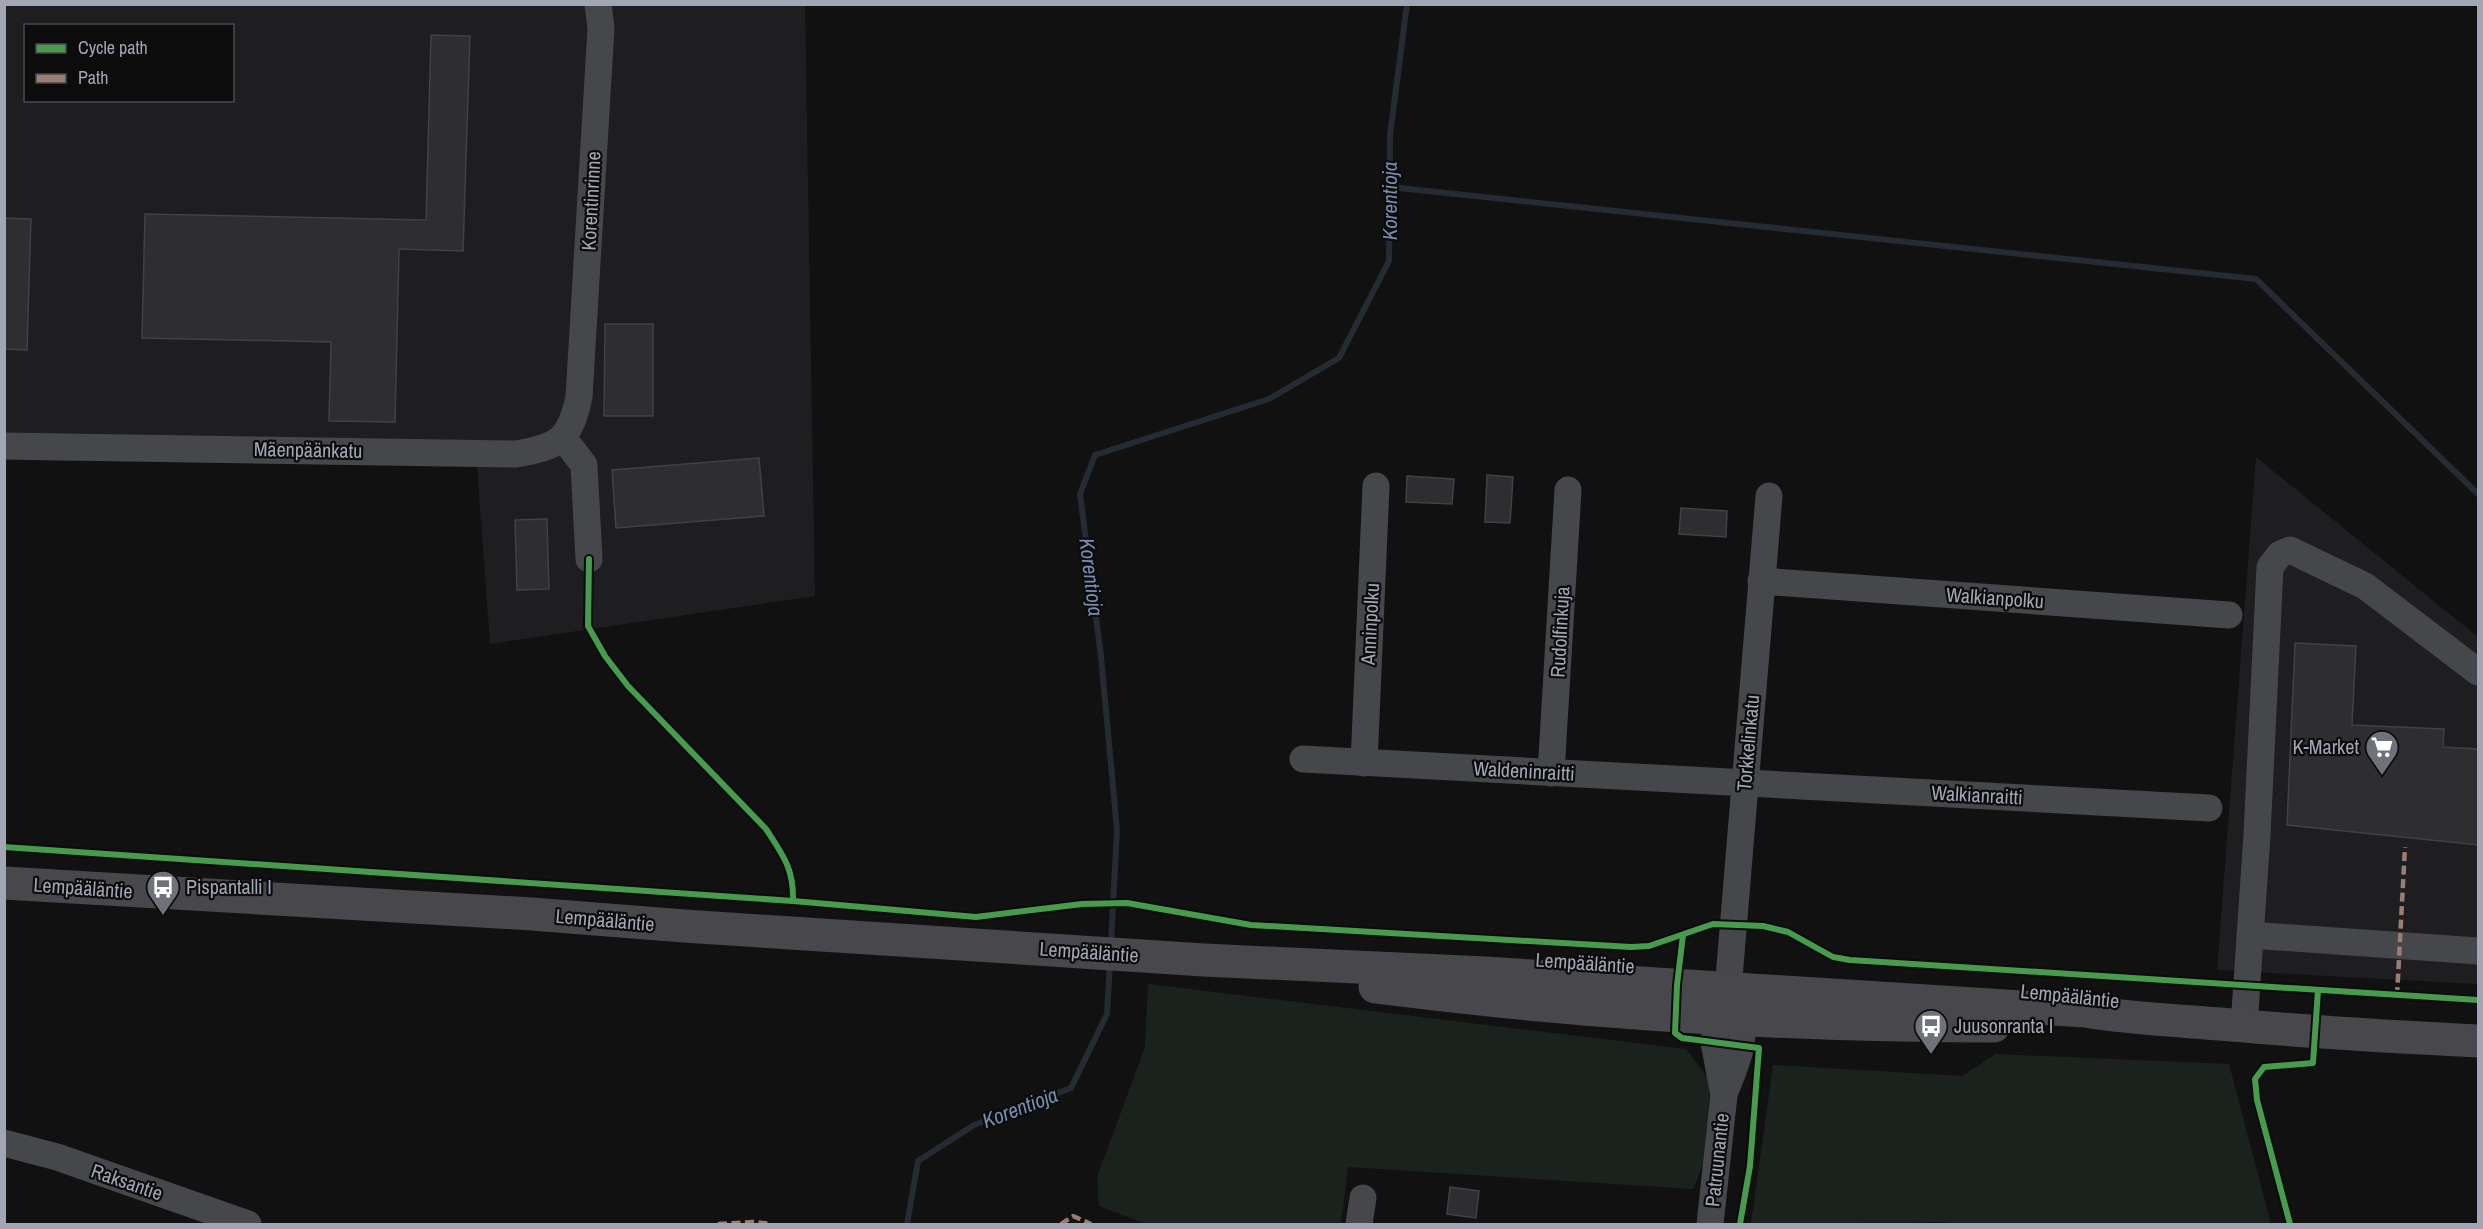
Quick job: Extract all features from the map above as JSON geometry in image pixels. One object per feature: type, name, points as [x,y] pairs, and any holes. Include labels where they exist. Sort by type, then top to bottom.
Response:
[{"type":"main road","name":"Lempääläntie","points":[[4,883],[532,914],[1204,960],[1341,983],[1479,1000],[1729,1009],[1961,1026],[2086,1026],[2139,1020],[2314,1033],[2478,1041]]},
{"type":"street","name":"Korentinrinne","points":[[564,439],[574,420],[579,397],[601,28],[598,4]]},
{"type":"street","name":"Mäenpäänkatu","points":[[4,446],[516,454],[544,449],[564,439]]},
{"type":"street","points":[[564,439],[584,465],[589,558]]},
{"type":"street","name":"Anninpolku","points":[[1364,763],[1376,486]]},
{"type":"street","name":"Rudolfinkuja","points":[[1551,773],[1568,490]]},
{"type":"street","name":"Torkkelinkatu","points":[[1729,1009],[1744,782],[1768,496]]},
{"type":"street","points":[[2244,1026],[2270,567],[2280,554],[2290,550],[2365,586],[2478,672]]},
{"type":"street","name":"Walkianpolku","points":[[1761,581],[2229,615]]},
{"type":"street","name":"Waldeninraitti","points":[[1303,759],[1744,782]]},
{"type":"street","name":"Walkianraitti","points":[[1744,782],[2209,808]]},
{"type":"street","points":[[2250,935],[2478,951]]},
{"type":"street","name":"Patruunantie","points":[[1710,1224],[1724,1095],[1714,1042],[1729,1009]]},
{"type":"street","name":"Raksantie","points":[[4,1143],[57,1157],[248,1224]]},
{"type":"street","points":[[1359,1224],[1362,1198]]},
{"type":"shaded area","points":[[5,5],[805,5],[815,596],[490,644],[477,466],[5,460]]},
{"type":"shaded area","points":[[2256,457],[2478,637],[2478,984],[2217,970]]},
{"type":"shaded area","points":[[1148,984],[1686,1049],[1710,1080],[1707,1155],[1693,1189],[1348,1167],[1341,1224],[1146,1224],[1099,1206],[1097,1177],[1145,1047]]},
{"type":"shaded area","points":[[1996,1054],[2229,1064],[2271,1224],[1952,1224],[1944,1222],[1751,1224],[1773,1065],[1962,1076]]},
{"type":"building","points":[[431,35],[470,36],[463,251],[399,249],[395,422],[329,421],[331,342],[142,338],[145,214],[426,220]]},
{"type":"building","points":[[4,218],[31,219],[27,350],[4,349]]},
{"type":"building","points":[[605,324],[653,324],[653,416],[604,416]]},
{"type":"building","points":[[759,458],[764,516],[616,528],[612,470]]},
{"type":"building","points":[[1487,475],[1513,477],[1510,523],[1485,522]]},
{"type":"building","points":[[1407,476],[1454,479],[1452,504],[1406,502]]},
{"type":"building","points":[[1681,508],[1727,511],[1726,537],[1679,534]]},
{"type":"building","points":[[547,519],[549,589],[517,590],[515,520]]},
{"type":"building","points":[[2295,643],[2356,646],[2352,725],[2444,729],[2443,747],[2478,749],[2478,845],[2287,825]]},
{"type":"building","points":[[1450,1187],[1479,1191],[1476,1218],[1447,1214]]},
{"type":"waterway","name":"Korentioja","points":[[1111,944],[1117,830],[1101,656],[1080,494],[1095,455],[1269,399],[1339,358],[1389,261],[1390,135],[1407,4]]},
{"type":"waterway","points":[[1390,187],[2256,279],[2478,494]]},
{"type":"waterway","name":"Korentioja","points":[[907,1224],[918,1161],[974,1125],[1071,1088],[1107,1014],[1110,963]]},
{"type":"marked path","points":[[2397,996],[2405,847]]},
{"type":"marked path","points":[[1061,1224],[1073,1216],[1091,1224]]},
{"type":"marked path","points":[[718,1224],[753,1222],[771,1224]]},
{"type":"cycle path","points":[[589,559],[588,626],[605,656],[628,686],[766,829],[789,871],[793,901]]},
{"type":"cycle path","points":[[4,847],[793,901],[976,917],[1082,904],[1127,903],[1251,925],[1631,947],[1649,946],[1713,924],[1763,926],[1788,932],[1833,957],[1850,960],[2478,1000]]},
{"type":"cycle path","points":[[1683,935],[1677,985],[1675,1033],[1682,1038],[1759,1048],[1750,1166],[1740,1224]]},
{"type":"cycle path","points":[[2290,1224],[2257,1100],[2255,1079],[2264,1067],[2313,1063],[2318,990]]},
{"type":"place","name":"K-Market","points":[[2382,776]]},
{"type":"place","name":"Pispantalli I","points":[[163,916]]},
{"type":"place","name":"Juusonranta I","points":[[1931,1055]]}]
